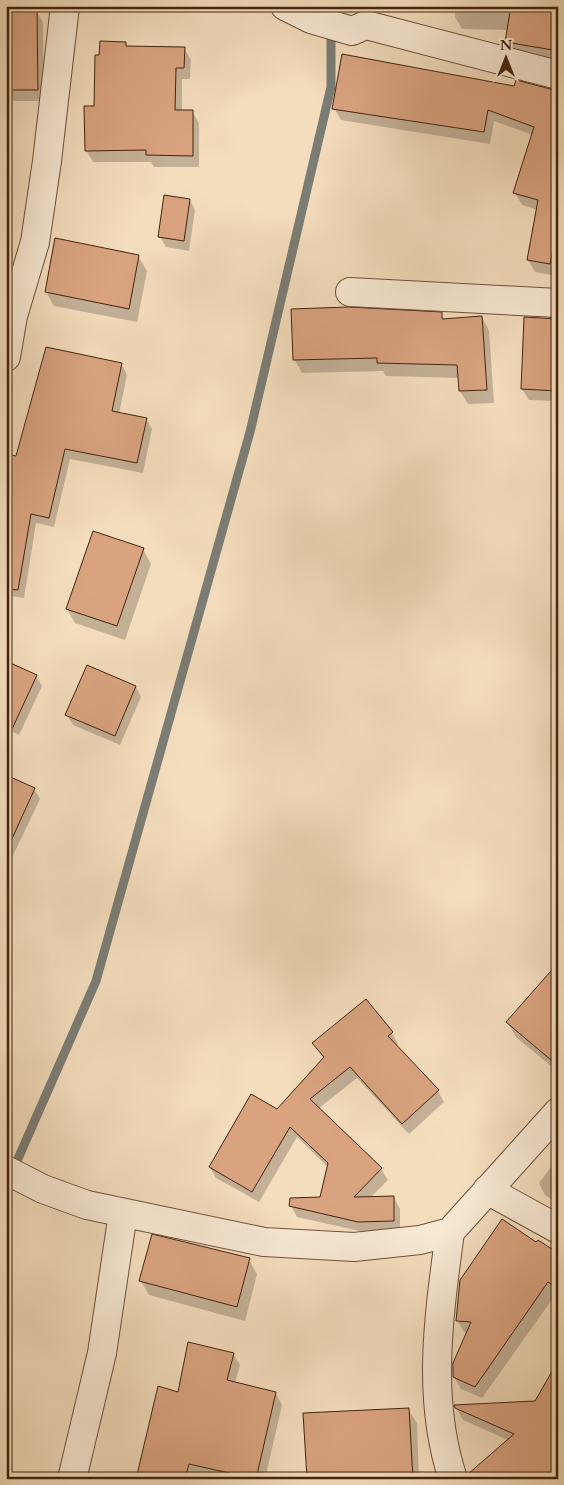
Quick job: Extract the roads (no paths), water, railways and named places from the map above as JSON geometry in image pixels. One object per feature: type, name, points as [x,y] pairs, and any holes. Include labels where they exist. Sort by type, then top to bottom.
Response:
[{"type":"street","points":[[6,357],[10,312],[35,242],[47,161],[64,6]]},
{"type":"street","points":[[285,6],[311,19],[352,31],[366,25],[558,75]]},
{"type":"street","points":[[350,292],[558,303]]},
{"type":"street","points":[[17,1176],[43,1189],[87,1205],[264,1242],[354,1247],[420,1240],[450,1232],[558,1112]]},
{"type":"street","points":[[488,1190],[558,1229]]},
{"type":"street","points":[[72,1479],[102,1352],[123,1213]]},
{"type":"street","points":[[450,1232],[438,1320],[436,1390],[445,1453],[454,1479]]},
{"type":"waterway","points":[[6,1186],[96,981],[250,432],[331,87],[331,6]]}]
